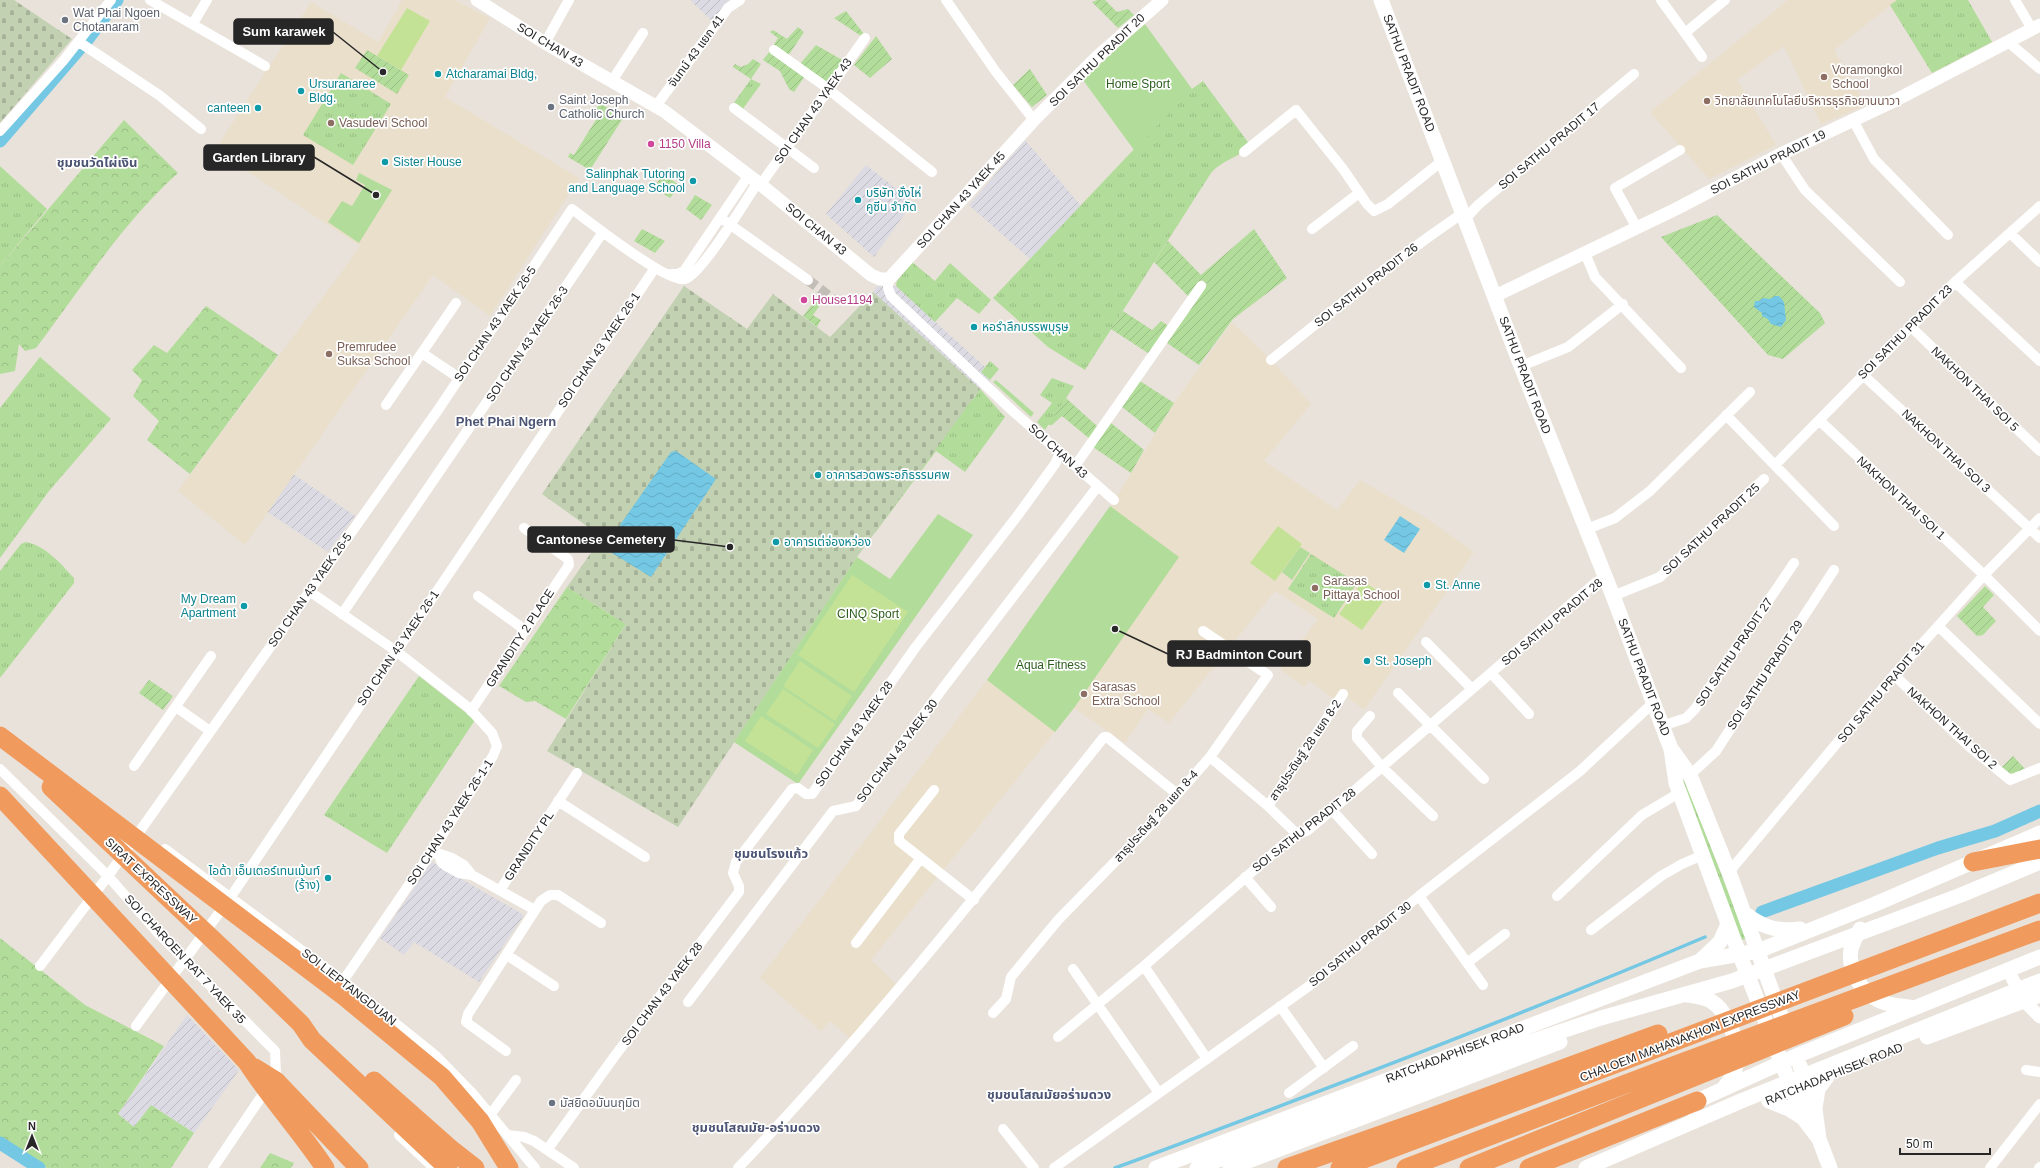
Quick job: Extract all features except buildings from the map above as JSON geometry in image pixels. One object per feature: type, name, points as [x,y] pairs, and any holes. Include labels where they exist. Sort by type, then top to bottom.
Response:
[{"type":"highway","points":[[0,736],[345,997],[442,1078],[480,1121],[509,1168]]},
{"type":"highway","name":"SIRAT EXPRESSWAY","points":[[0,739],[301,1024]]},
{"type":"highway","points":[[0,796],[247,1062],[263,1087],[302,1134],[325,1168]]},
{"type":"highway","points":[[1973,862],[2040,848]]},
{"type":"highway","name":"CHALOEM MAHANAKHON EXPRESSWAY","points":[[1340,1168],[2040,903]]},
{"type":"highway","name":"CHALOEM MAHANAKHON EXPRESSWAY","points":[[1406,1168],[1670,1067],[2040,930]]},
{"type":"highway","points":[[1469,1168],[1857,1011],[1997,947]]},
{"type":"highway","points":[[1287,1168],[1432,1117],[1666,1031],[1882,964]]},
{"type":"highway","points":[[301,1024],[312,1040],[448,1168]]},
{"type":"highway","points":[[301,1024],[320,1032],[452,1150],[475,1168]]},
{"type":"highway","points":[[247,1062],[276,1081],[359,1168]]},
{"type":"highway","points":[[1529,1168],[1697,1101]]},
{"type":"main road","name":"SATHU PRADIT ROAD","points":[[1381,0],[1521,366],[1613,596],[1662,726],[1672,749],[1690,775],[1729,872],[1815,1108],[1819,1139],[1830,1168]]},
{"type":"main road","name":"SATHU PRADIT ROAD","points":[[1672,749],[1673,770],[1680,792],[1741,960],[1803,1118],[1819,1139]]},
{"type":"main road","name":"RATCHADAPHISEK ROAD","points":[[1230,1168],[1680,994],[1758,951],[1816,927],[1873,906],[2040,833]]},
{"type":"main road","name":"RATCHADAPHISEK ROAD","points":[[1197,1168],[1516,1047],[1600,1018],[1732,981],[1976,889],[2040,862]]},
{"type":"main road","points":[[1873,906],[1851,949],[1854,974],[1862,988],[1872,997],[1886,1003],[1915,1008]]},
{"type":"main road","points":[[1744,913],[1756,923],[1768,928],[1785,931],[1816,927]]},
{"type":"main road","points":[[1700,961],[1720,942],[1728,924]]},
{"type":"main road","name":"RATCHADAPHISEK ROAD","points":[[1613,1168],[1629,1157],[1697,1101],[1796,1056],[2040,957]]},
{"type":"main road","name":"RATCHADAPHISEK ROAD","points":[[1156,1168],[1700,961],[1741,960]]},
{"type":"main road","points":[[1955,1027],[1989,978]]},
{"type":"main road","name":"RATCHADAPHISEK ROAD","points":[[1586,1168],[1741,1101],[2040,981]]},
{"type":"main road","points":[[1680,994],[1711,1001],[1725,1017],[1736,1043],[1737,1057],[1733,1074],[1723,1089]]},
{"type":"main road","name":"RATCHADAPHISEK ROAD","points":[[1629,1157],[1704,1125],[2040,995]]},
{"type":"main road","points":[[1502,1064],[1558,1014]]},
{"type":"main road","points":[[1815,1108],[1818,1089],[1827,1077]]},
{"type":"main road","points":[[1769,1101],[1789,1109],[1803,1118]]},
{"type":"street","points":[[0,131],[82,44],[111,0]]},
{"type":"street","points":[[150,0],[265,66]]},
{"type":"street","points":[[195,20],[207,0]]},
{"type":"street","name":"SOI CHAN 43","points":[[477,0],[545,43],[656,106],[756,180],[871,275],[880,279],[889,279],[888,288],[891,296],[1060,453],[1114,500]]},
{"type":"street","points":[[545,43],[569,0]]},
{"type":"street","name":"จันทน์ 43 แยก 41","points":[[656,106],[728,8],[740,0]]},
{"type":"street","points":[[946,0],[996,72],[1034,120]]},
{"type":"street","name":"SOI SATHU PRADIT 20","points":[[1034,120],[1096,58],[1162,0]]},
{"type":"street","points":[[1661,0],[1702,57]]},
{"type":"street","points":[[1685,33],[1724,0]]},
{"type":"street","points":[[2015,0],[2036,27]]},
{"type":"street","name":"SOI SATHU PRADIT 19","points":[[1495,296],[1637,228],[1781,154],[1896,100],[2036,27]]},
{"type":"street","points":[[612,81],[643,33]]},
{"type":"street","name":"SOI CHAN 43 YAEK 43","points":[[726,222],[756,180],[788,149],[864,38]]},
{"type":"street","points":[[2008,41],[2040,69]]},
{"type":"street","points":[[82,44],[159,95],[201,129]]},
{"type":"street","points":[[774,50],[829,90],[932,172]]},
{"type":"street","name":"SOI SATHU PRADIT 17","points":[[1464,216],[1634,74]]},
{"type":"street","points":[[734,108],[814,168]]},
{"type":"street","points":[[1244,152],[1296,110],[1343,169],[1367,204],[1374,211],[1388,204],[1442,161]]},
{"type":"street","name":"SOI CHAN 43 YAEK 45","points":[[889,279],[1034,120]]},
{"type":"street","points":[[1852,120],[1874,159],[1948,235]]},
{"type":"street","points":[[1637,228],[1614,188],[1680,150]]},
{"type":"street","points":[[1781,154],[1805,190],[1900,282]]},
{"type":"street","points":[[1312,229],[1359,193]]},
{"type":"street","name":"SOI SATHU PRADIT 23","points":[[1774,465],[1862,374],[1955,282],[2040,206]]},
{"type":"street","name":"SOI CHAN 43 YAEK 26-5","points":[[40,966],[108,876],[309,592],[459,378],[572,209],[603,232]]},
{"type":"street","name":"SOI SATHU PRADIT 26","points":[[1270,360],[1373,278],[1440,228],[1464,216]]},
{"type":"street","points":[[660,270],[678,274],[684,271],[709,237],[726,222]]},
{"type":"street","points":[[603,232],[677,280],[687,279],[693,274],[718,243],[726,222]]},
{"type":"street","points":[[726,222],[808,280]]},
{"type":"street","name":"SOI CHAN 43 YAEK 26-3","points":[[342,614],[603,232]]},
{"type":"street","points":[[2010,234],[2040,262]]},
{"type":"street","points":[[709,237],[718,243]]},
{"type":"street","points":[[1585,253],[1596,277],[1623,304],[1681,368]]},
{"type":"street","name":"SOI CHAN 43 YAEK 26-1","points":[[136,1026],[230,898],[396,651],[660,270]]},
{"type":"street","points":[[1955,282],[2040,361]]},
{"type":"street","points":[[1075,466],[1201,286]]},
{"type":"street","points":[[386,404],[456,303]]},
{"type":"street","points":[[1521,366],[1568,347],[1623,304]]},
{"type":"street","name":"NAKHON THAI SOI 5","points":[[1910,326],[2040,451]]},
{"type":"street","points":[[422,353],[459,378]]},
{"type":"street","name":"NAKHON THAI SOI 3","points":[[1862,374],[2040,538]]},
{"type":"street","points":[[1586,529],[1615,518],[1650,491],[1750,392]]},
{"type":"street","points":[[1726,415],[1834,526]]},
{"type":"street","name":"NAKHON THAI SOI 1","points":[[1819,420],[1984,575],[2040,631]]},
{"type":"street","name":"SOI CHAN 43 YAEK 28","points":[[547,1150],[614,1057],[739,892],[739,886],[733,874],[736,862],[792,789],[798,788],[806,794],[812,794],[914,648],[1018,515],[1055,464],[1060,453]]},
{"type":"street","name":"SOI SATHU PRADIT 25","points":[[1613,596],[1660,577],[1764,480]]},
{"type":"street","name":"SOI CHAN 43 YAEK 30","points":[[688,1002],[833,811],[856,806],[1098,486]]},
{"type":"street","name":"SOI SATHU PRADIT 31","points":[[1729,872],[1894,675],[1984,575],[2040,518]]},
{"type":"street","name":"GRANDITY 2 PLACE","points":[[471,711],[569,565],[568,559],[524,528]]},
{"type":"street","name":"SOI SATHU PRADIT 27","points":[[1662,726],[1686,718],[1695,709],[1794,563]]},
{"type":"street","name":"SOI SATHU PRADIT 29","points":[[1690,775],[1716,751],[1834,570]]},
{"type":"street","name":"SOI SATHU PRADIT 28","points":[[1058,1036],[1144,966],[1245,877],[1297,834],[1307,831],[1332,810],[1605,576]]},
{"type":"street","name":"SOI CHAN 43 YAEK 26-1-1","points":[[309,592],[396,651],[471,711],[492,733],[497,746],[493,756],[435,853],[343,981]]},
{"type":"street","points":[[478,596],[525,630]]},
{"type":"street","points":[[1938,626],[2040,724]]},
{"type":"street","name":"สาธุประดิษฐ์ 28 แยก 8-4","points":[[993,1013],[1006,999],[1011,977],[1058,920],[1146,830],[1210,757],[1268,675],[1203,631]]},
{"type":"street","points":[[1426,642],[1472,689]]},
{"type":"street","points":[[134,766],[211,656]]},
{"type":"street","points":[[1491,673],[1529,714]]},
{"type":"street","name":"NAKHON THAI SOI 2","points":[[1894,675],[1970,748],[2010,780],[2040,768]]},
{"type":"street","points":[[1398,693],[1432,725],[1484,779]]},
{"type":"street","name":"สาธุประดิษฐ์ 28 แยก 8-2","points":[[1268,806],[1343,694]]},
{"type":"street","name":"SOI SATHU PRADIT 30","points":[[1054,1168],[1309,986],[1419,896],[1580,771],[1653,703]]},
{"type":"street","points":[[176,707],[210,732]]},
{"type":"street","points":[[1370,716],[1358,731],[1357,738],[1382,767],[1433,816]]},
{"type":"street","points":[[738,1168],[803,1100],[974,900],[1104,737],[1107,737],[1177,794]]},
{"type":"street","points":[[1210,757],[1268,806],[1297,834]]},
{"type":"street","name":"SOI CHAROEN RAT 7 YAEK 35","points":[[0,769],[108,876],[184,960],[275,1051],[276,1075],[213,1168]]},
{"type":"street","name":"GRANDITY PL","points":[[500,890],[577,773]]},
{"type":"street","points":[[934,790],[899,834],[899,841],[974,900]]},
{"type":"street","points":[[1557,896],[1642,815],[1680,792]]},
{"type":"street","name":"GRANDITY PL","points":[[558,801],[645,856]]},
{"type":"street","points":[[1332,810],[1372,854]]},
{"type":"street","name":"SOI LIEPTANGDUAN","points":[[140,831],[343,981],[436,1056],[490,1115],[535,1168]]},
{"type":"street","name":"GRANDITY PL","points":[[435,853],[452,858],[464,865],[472,875],[535,910]]},
{"type":"street","points":[[1591,930],[1661,876],[1682,864],[1703,855]]},
{"type":"street","points":[[856,943],[921,858]]},
{"type":"street","points":[[1245,877],[1270,908]]},
{"type":"street","points":[[506,1051],[466,1022],[468,1014],[535,910],[545,897],[558,894],[601,923]]},
{"type":"street","points":[[1419,896],[1484,985]]},
{"type":"street","points":[[1467,963],[1505,934]]},
{"type":"street","points":[[507,955],[554,986]]},
{"type":"street","points":[[1144,966],[1207,1059]]},
{"type":"street","points":[[1073,968],[1159,1093]]},
{"type":"street","points":[[2008,970],[2024,1001],[2040,1017]]},
{"type":"street","points":[[1280,1006],[1324,1068]]},
{"type":"street","points":[[1289,1093],[1353,1046]]},
{"type":"street","points":[[321,1060],[434,1168]]},
{"type":"street","points":[[2026,1070],[2040,1072]]},
{"type":"street","points":[[490,1115],[516,1080]]},
{"type":"street","points":[[1990,1168],[2040,1104]]},
{"type":"street","points":[[1003,1129],[1034,1168]]},
{"type":"street","points":[[507,1135],[524,1137],[574,1168]]},
{"type":"shaded area","points":[[402,0],[454,0],[490,18],[445,97],[579,178],[490,316],[433,275],[245,545],[178,491],[360,246],[215,150],[311,2],[378,42]]},
{"type":"shaded area","points":[[690,0],[729,0],[712,21]]},
{"type":"shaded area","points":[[1788,0],[1897,0],[1834,50],[1866,105],[1821,124],[1784,46],[1737,80],[1776,145],[1709,179],[1650,112]]},
{"type":"shaded area","points":[[1025,140],[1081,206],[1030,259],[969,205]]},
{"type":"shaded area","points":[[866,165],[913,202],[874,257],[826,214]]},
{"type":"shaded area","points":[[877,286],[896,286],[985,367],[981,372],[990,380],[980,389],[873,292]]},
{"type":"shaded area","name":"Sarasas Extra School","points":[[1232,322],[1271,360],[1311,404],[1264,461],[1337,510],[1360,480],[1426,518],[1474,552],[1364,710],[1341,692],[1335,700],[1309,680],[1304,687],[1280,669],[1318,619],[1275,591],[1169,723],[1148,709],[1125,743],[1074,708],[871,960],[897,985],[852,1040],[830,1021],[821,1031],[760,978],[987,680],[1053,589],[1116,498],[1174,403]]},
{"type":"shaded area","points":[[293,474],[355,516],[328,552],[267,512]]},
{"type":"shaded area","points":[[432,862],[524,915],[479,982],[414,942],[404,955],[380,938]]},
{"type":"shaded area","points":[[187,1015],[239,1070],[194,1133],[151,1105],[134,1127],[118,1114]]},
{"type":"green space","points":[[0,0],[14,0],[72,39],[0,123]]},
{"type":"green space","points":[[1097,0],[1105,0],[1117,12],[1128,9],[1134,15],[1118,28],[1092,2]]},
{"type":"green space","points":[[1897,0],[1968,0],[1992,42],[1932,73],[1890,5]]},
{"type":"green space","points":[[407,8],[430,21],[401,70],[377,56]]},
{"type":"green space","points":[[846,11],[864,34],[861,36],[834,18]]},
{"type":"green space","name":"Home Sport","points":[[1145,24],[1192,89],[1134,150],[1083,80]]},
{"type":"green space","points":[[798,27],[804,32],[788,56],[773,46],[778,38],[770,32],[773,30],[787,39]]},
{"type":"green space","points":[[876,36],[892,59],[870,78],[854,65]]},
{"type":"green space","points":[[816,45],[844,61],[829,84],[800,64]]},
{"type":"green space","points":[[367,50],[409,75],[397,94],[355,68]]},
{"type":"green space","points":[[770,51],[805,76],[794,92],[789,89],[780,71],[763,60]]},
{"type":"green space","points":[[753,59],[761,64],[751,79],[733,67],[735,64],[741,67],[748,64]]},
{"type":"green space","points":[[1030,69],[1047,95],[1032,107],[1013,85]]},
{"type":"green space","points":[[341,73],[391,104],[353,165],[303,135]]},
{"type":"green space","points":[[751,79],[761,84],[742,110],[733,104]]},
{"type":"green space","points":[[1203,81],[1250,145],[1241,153],[1220,165],[1211,173],[1085,370],[1048,347],[993,298],[1189,91]]},
{"type":"green space","points":[[600,103],[623,118],[590,170],[568,157],[570,153],[574,155],[599,115],[594,112]]},
{"type":"green space","points":[[124,120],[178,173],[139,213],[103,257],[36,348],[25,351],[19,344],[15,371],[0,374],[0,266]]},
{"type":"green space","points":[[0,166],[47,209],[0,266]]},
{"type":"green space","points":[[359,173],[392,190],[359,243],[328,222],[342,201],[352,206],[365,185],[356,180]]},
{"type":"green space","points":[[663,173],[680,186],[670,198],[654,188]]},
{"type":"green space","points":[[695,195],[712,205],[701,220],[686,209]]},
{"type":"green space","points":[[1717,215],[1820,313],[1825,323],[1783,359],[1768,355],[1661,237]]},
{"type":"green space","points":[[642,229],[665,241],[655,253],[634,241]]},
{"type":"green space","points":[[1254,229],[1287,278],[1233,319],[1199,365],[1167,343],[1207,284],[1202,280],[1190,298],[1154,262],[1168,241],[1201,275]]},
{"type":"green space","points":[[912,262],[935,281],[950,263],[991,300],[979,314],[957,298],[935,322],[896,286],[897,281]]},
{"type":"green space","points":[[684,286],[747,329],[773,294],[830,337],[873,292],[980,389],[857,557],[678,827],[547,751],[626,624],[567,587],[602,537],[542,494]]},
{"type":"green space","points":[[821,293],[826,297],[813,315],[821,320],[817,327],[803,316]]},
{"type":"green space","points":[[206,306],[278,355],[190,474],[147,440],[159,421],[133,396],[142,380],[132,370],[154,345],[167,353]]},
{"type":"green space","points":[[1123,311],[1152,330],[1161,321],[1170,327],[1151,355],[1111,329]]},
{"type":"green space","points":[[40,357],[111,419],[49,491],[0,558],[0,408]]},
{"type":"green space","points":[[990,361],[999,369],[990,380],[981,372]]},
{"type":"green space","points":[[1052,378],[1074,386],[1045,430],[1037,422],[1052,403],[1040,395]]},
{"type":"green space","points":[[996,380],[1034,413],[1031,417],[993,382]]},
{"type":"green space","points":[[1140,381],[1174,403],[1155,433],[1122,407]]},
{"type":"green space","points":[[980,389],[1005,417],[965,472],[936,451],[875,533],[853,520],[974,398]]},
{"type":"green space","points":[[1066,398],[1098,427],[1090,439],[1062,416],[1052,425],[1048,425]]},
{"type":"green space","points":[[1111,423],[1144,450],[1131,473],[1093,447]]},
{"type":"green space","name":"Aqua Fitness","points":[[1110,506],[1179,557],[1074,708],[1055,732],[987,680]]},
{"type":"green space","name":"CINQ Sport","points":[[938,514],[973,535],[798,784],[734,742],[857,557],[890,579]]},
{"type":"green space","points":[[1278,526],[1302,544],[1275,581],[1250,563]]},
{"type":"green space","points":[[26,542],[40,547],[52,556],[74,578],[74,583],[0,678],[0,571],[21,544]]},
{"type":"green space","points":[[1300,547],[1310,553],[1292,580],[1282,572]]},
{"type":"green space","points":[[1311,554],[1357,583],[1334,618],[1288,589]]},
{"type":"green space","points":[[852,575],[908,612],[854,692],[798,655]]},
{"type":"green space","points":[[1363,581],[1386,597],[1362,630],[1339,614]]},
{"type":"green space","points":[[1985,586],[1994,595],[1983,607],[1996,621],[1983,635],[1977,636],[1957,616]]},
{"type":"green space","points":[[567,587],[626,624],[566,719],[535,701],[526,702],[499,686]]},
{"type":"green space","points":[[800,661],[852,696],[835,721],[783,686]]},
{"type":"green space","points":[[419,676],[475,720],[387,853],[324,815]]},
{"type":"green space","points":[[149,680],[173,696],[163,710],[139,693]]},
{"type":"green space","points":[[783,689],[835,724],[818,748],[766,714]]},
{"type":"green space","points":[[761,716],[813,750],[797,775],[745,741]]},
{"type":"green space","points":[[2013,756],[2026,770],[2013,774],[2007,773],[2000,769]]},
{"type":"green space","points":[[1682,779],[1685,781],[1746,939],[1741,940]]},
{"type":"green space","points":[[0,938],[85,1005],[164,1046],[118,1114],[134,1127],[151,1105],[194,1133],[171,1168],[47,1168],[0,1139]]},
{"type":"green space","points":[[270,1153],[294,1163],[291,1168],[260,1168]]},
{"type":"water","points":[[1775,296],[1779,296],[1784,302],[1786,320],[1781,327],[1771,324],[1768,319],[1762,316],[1762,313],[1754,307],[1755,301],[1759,301],[1763,298],[1770,299]]},
{"type":"water","points":[[676,451],[716,479],[651,577],[604,548],[671,452]]},
{"type":"water","points":[[1400,516],[1420,529],[1404,553],[1384,540]]},
{"type":"waterway","points":[[0,141],[87,40],[117,0]]},
{"type":"waterway","points":[[1762,912],[1938,848],[1995,831],[2040,811]]},
{"type":"waterway","points":[[1115,1168],[1485,1027],[1705,937]]},
{"type":"waterway","points":[[0,1143],[39,1168]]},
{"type":"tunnel","points":[[808,280],[833,299]]},
{"type":"place","name":"Wat Phai Ngoen Chotanaram","points":[[65,20]]},
{"type":"place","name":"Sum karawek","points":[[383,72]]},
{"type":"place","name":"Atcharamai Bldg,","points":[[438,74]]},
{"type":"place","name":"Voramongkol School","points":[[1824,77]]},
{"type":"place","name":"Ursuranaree Bldg.","points":[[301,91]]},
{"type":"place","name":"วิทยาลัยเทคโนโลยีบริหารธุรกิจยานนาวา","points":[[1707,101]]},
{"type":"place","name":"Saint Joseph Catholic Church","points":[[551,107]]},
{"type":"place","name":"canteen","points":[[258,108]]},
{"type":"place","name":"Vasudevi School","points":[[331,123]]},
{"type":"place","name":"1150 Villa","points":[[651,144]]},
{"type":"place","name":"Sister House","points":[[385,162]]},
{"type":"place","name":"Salinphak Tutoring and Language School","points":[[693,181]]},
{"type":"place","name":"Garden Library","points":[[376,195]]},
{"type":"place","name":"บริษัท ซั่งไห่ คูซีน จำกัด","points":[[858,200]]},
{"type":"place","name":"House1194","points":[[804,300]]},
{"type":"place","name":"หอรำลึกบรรพบุรุษ","points":[[974,327]]},
{"type":"place","name":"Premrudee Suksa School","points":[[329,354]]},
{"type":"place","name":"อาคารสวดพระอภิธรรมศพ","points":[[818,475]]},
{"type":"place","name":"อาคารเต่จ่องหว่อง","points":[[776,542]]},
{"type":"place","name":"Cantonese Cemetery","points":[[730,547]]},
{"type":"place","name":"St. Anne","points":[[1427,585]]},
{"type":"place","name":"Sarasas Pittaya School","points":[[1315,588]]},
{"type":"place","name":"My Dream Apartment","points":[[244,606]]},
{"type":"place","name":"RJ Badminton Court","points":[[1115,629]]},
{"type":"place","name":"St. Joseph","points":[[1367,661]]},
{"type":"place","name":"Sarasas Extra School","points":[[1084,694]]},
{"type":"place","name":"ไอด้า เอ็นเตอร์เทนเม้นท์ (ร้าง)","points":[[328,878]]},
{"type":"place","name":"มัสยิดอมันนฤมิต","points":[[552,1103]]},
{"type":"district","name":"ชุมชนวัดไผ่เงิน","points":[[97,162]]},
{"type":"district","name":"Phet Phai Ngern","points":[[506,421]]},
{"type":"district","name":"ชุมชนโรงแก้ว","points":[[771,853]]},
{"type":"district","name":"ชุมชนโสณมัยอร่ามดวง","points":[[1049,1094]]},
{"type":"district","name":"ชุมชนโสณมัย-อร่ามดวง","points":[[756,1127]]}]
